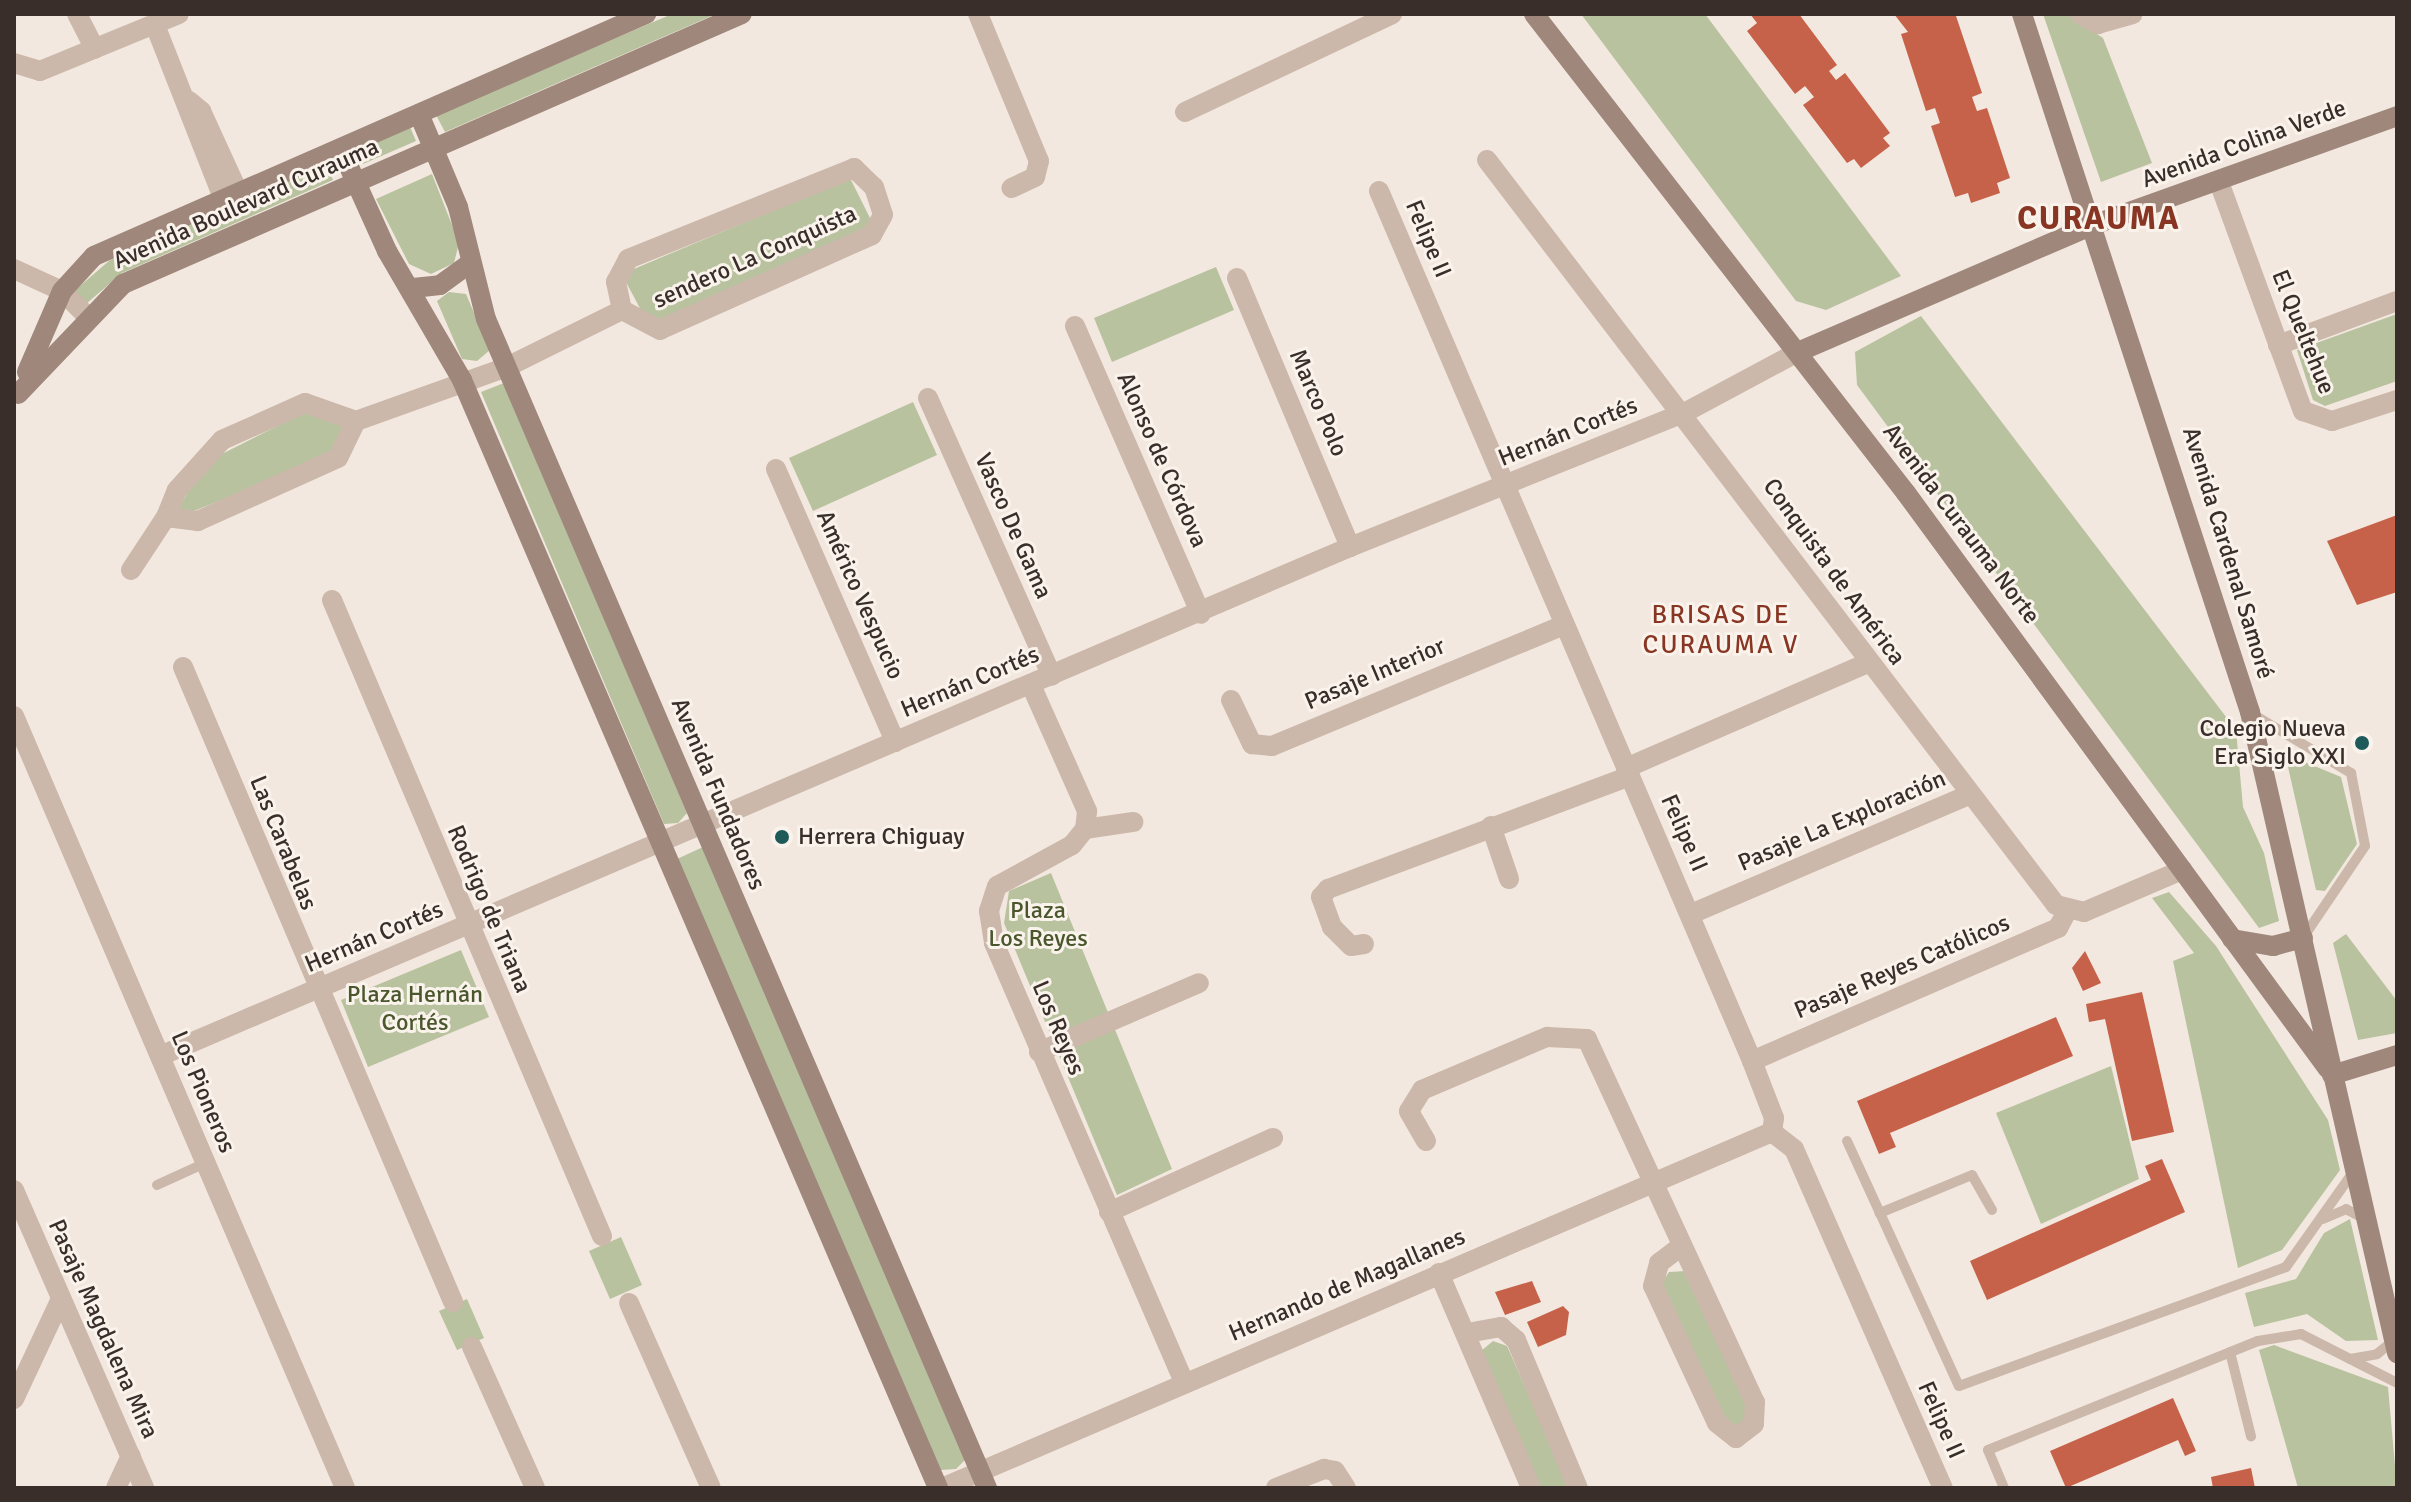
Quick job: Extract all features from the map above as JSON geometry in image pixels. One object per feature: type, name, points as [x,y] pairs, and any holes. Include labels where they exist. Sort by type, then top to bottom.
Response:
[{"type":"street","points":[[77,14],[95,49]]},
{"type":"street","points":[[14,63],[40,71],[179,14]]},
{"type":"street","name":"Avenida Boulevard Curauma","points":[[16,398],[62,291],[94,256],[646,14]]},
{"type":"street","name":"Avenida Boulevard Curauma","points":[[16,398],[88,317],[123,284],[742,14]]},
{"type":"street","points":[[978,14],[1039,161],[1035,177],[1011,188]]},
{"type":"street","name":"Avenida Curauma Norte","points":[[1534,14],[1798,352],[2332,1075]]},
{"type":"street","name":"Avenida Cardenal Samoré","points":[[2022,14],[2250,712],[2396,1346]]},
{"type":"street","points":[[2080,15],[2098,24],[2133,14]]},
{"type":"street","points":[[1185,112],[1382,16]]},
{"type":"street","points":[[155,25],[189,101],[201,111],[231,195]]},
{"type":"street","name":"Avenida Fundadores","points":[[419,114],[434,148],[507,367],[984,1480]]},
{"type":"street","name":"Avenida Colina Verde","points":[[1798,352],[2093,225],[2397,116]]},
{"type":"street","points":[[341,149],[355,182],[462,380],[940,1488]]},
{"type":"street","name":"Conquista de América","points":[[1487,160],[1684,413],[1969,795],[2066,913]]},
{"type":"street","name":"sendero La Conquista","points":[[854,168],[874,187],[883,215],[872,235],[660,330],[622,310],[619,270],[640,252],[843,170],[854,168]]},
{"type":"street","name":"El Queltehue","points":[[2219,182],[2303,411],[2332,421],[2397,400]]},
{"type":"street","name":"Felipe II","points":[[1379,191],[1562,626],[1691,914],[1774,1118],[1772,1132],[1794,1149],[1943,1488]]},
{"type":"street","points":[[413,288],[440,285],[470,263]]},
{"type":"street","points":[[14,269],[62,291],[88,317]]},
{"type":"street","name":"Marco Polo","points":[[1237,278],[1350,547]]},
{"type":"street","points":[[2278,345],[2397,301]]},
{"type":"street","points":[[131,570],[166,517],[177,490],[222,440],[305,403],[356,421],[462,380],[507,367],[622,310]]},
{"type":"street","name":"Alonso de Córdova","points":[[1075,326],[1201,614]]},
{"type":"street","name":"Hernán Cortés","points":[[160,1056],[467,925],[665,845],[895,742],[1201,614],[1350,547],[1684,413],[1798,352]]},
{"type":"street","name":"Vasco De Gama","points":[[928,398],[1052,676]]},
{"type":"street","points":[[166,517],[187,524],[327,464],[347,446],[356,421]]},
{"type":"street","name":"Américo Vespucio","points":[[776,469],[895,742]]},
{"type":"street","name":"Rodrigo de Triana","points":[[332,600],[467,925],[602,1236]]},
{"type":"street","name":"Pasaje Interior","points":[[1231,700],[1252,744],[1272,746],[1562,626]]},
{"type":"street","points":[[1364,944],[1351,946],[1332,927],[1321,897],[1328,889],[1628,772],[1868,663]]},
{"type":"street","name":"Las Carabelas","points":[[183,667],[315,990],[453,1302]]},
{"type":"street","points":[[1031,685],[1087,811],[1085,829],[1133,822]]},
{"type":"street","name":"Los Pioneros","points":[[14,716],[345,1488]]},
{"type":"street","name":"Pasaje La Exploración","points":[[1691,914],[1969,795]]},
{"type":"street","points":[[1491,826],[1509,879]]},
{"type":"street","name":"Los Reyes","points":[[1085,829],[1072,845],[997,886],[989,911],[994,943],[1184,1383]]},
{"type":"street","points":[[2066,913],[2182,870]]},
{"type":"street","name":"Pasaje Reyes Católicos","points":[[1752,1061],[2058,928],[2066,913]]},
{"type":"street","points":[[2232,939],[2273,946],[2303,938]]},
{"type":"street","points":[[1039,1052],[1199,983]]},
{"type":"street","points":[[1426,1141],[1409,1111],[1422,1090],[1547,1037],[1577,1035],[1597,1054],[1680,1247],[1755,1402],[1754,1424],[1736,1438],[1717,1423],[1653,1286],[1659,1263],[1680,1247]]},
{"type":"street","points":[[2332,1075],[2397,1055]]},
{"type":"street","name":"Hernando de Magallanes","points":[[940,1488],[984,1480],[1184,1383],[1772,1132]]},
{"type":"street","points":[[1109,1212],[1273,1138]]},
{"type":"street","name":"Pasaje Magdalena Mira","points":[[14,1190],[144,1488]]},
{"type":"street","points":[[1439,1273],[1531,1488]]},
{"type":"street","points":[[14,1399],[60,1301]]},
{"type":"street","points":[[629,1303],[711,1488]]},
{"type":"street","points":[[1467,1333],[1501,1327],[1516,1340],[1578,1488]]},
{"type":"street","points":[[472,1347],[535,1488]]},
{"type":"street","points":[[116,1488],[131,1456]]},
{"type":"street","points":[[1276,1488],[1324,1469],[1335,1471],[1346,1488]]},
{"type":"lane","points":[[2250,712],[2351,773],[2365,846],[2303,938]]},
{"type":"lane","points":[[1847,1141],[1959,1386],[2286,1267],[2354,1171]]},
{"type":"lane","points":[[157,1185],[205,1163]]},
{"type":"lane","points":[[1880,1213],[1972,1175],[1992,1210]]},
{"type":"lane","points":[[2314,1225],[2342,1209],[2366,1219]]},
{"type":"lane","points":[[2004,1488],[1988,1450],[2230,1352],[2301,1334],[2397,1383]]},
{"type":"lane","points":[[2347,1359],[2377,1354],[2396,1346]]},
{"type":"lane","points":[[2230,1352],[2251,1436]]},
{"type":"green space","points":[[672,14],[716,14],[445,132],[436,115]]},
{"type":"green space","points":[[1581,14],[1705,14],[1901,276],[1826,310],[1796,301]]},
{"type":"green space","points":[[2043,14],[2067,14],[2103,38],[2152,163],[2101,182]]},
{"type":"green space","points":[[410,127],[416,141],[363,164],[357,150]]},
{"type":"green space","points":[[326,164],[333,180],[122,273],[86,304],[73,292],[110,260]]},
{"type":"green space","points":[[432,174],[459,243],[454,263],[431,274],[409,264],[376,199]]},
{"type":"green space","points":[[850,178],[874,226],[659,321],[644,316],[626,282],[629,271]]},
{"type":"green space","points":[[1216,267],[1234,310],[1112,362],[1094,318]]},
{"type":"green space","points":[[449,292],[466,294],[490,350],[477,361],[462,359],[437,301]]},
{"type":"green space","points":[[2397,314],[2397,381],[2325,406],[2313,400],[2297,350]]},
{"type":"green space","points":[[1921,316],[2236,730],[2243,807],[2264,853],[2279,921],[2259,928],[1857,385],[1855,352]]},
{"type":"green space","points":[[504,383],[687,813],[678,823],[664,824],[481,392]]},
{"type":"green space","points":[[913,402],[937,455],[813,511],[789,458]]},
{"type":"green space","points":[[305,412],[344,424],[330,456],[184,515],[179,508],[196,477],[216,457]]},
{"type":"green space","points":[[2295,758],[2341,777],[2357,844],[2325,891],[2316,890],[2288,767]]},
{"type":"green space","points":[[703,847],[965,1460],[956,1469],[941,1470],[677,859]]},
{"type":"green space","name":"Plaza Los Reyes","points":[[1051,873],[1172,1169],[1117,1195],[1004,923],[1009,891]]},
{"type":"green space","points":[[2169,892],[2216,946],[2328,1120],[2340,1170],[2282,1250],[2238,1268],[2173,961],[2194,953],[2152,898]]},
{"type":"green space","points":[[2346,934],[2397,1001],[2397,1033],[2358,1040],[2333,943]]},
{"type":"green space","name":"Plaza Hernán Cortés","points":[[461,950],[489,1017],[368,1067],[341,1000]]},
{"type":"green space","points":[[2111,1066],[2139,1179],[2041,1224],[1996,1113]]},
{"type":"green space","points":[[2350,1219],[2378,1340],[2346,1341],[2307,1314],[2254,1327],[2245,1293],[2296,1279],[2324,1233]]},
{"type":"green space","points":[[621,1237],[642,1285],[610,1299],[589,1251]]},
{"type":"green space","points":[[1686,1271],[1752,1410],[1745,1426],[1729,1426],[1662,1283],[1669,1272]]},
{"type":"green space","points":[[467,1299],[484,1338],[457,1350],[439,1311]]},
{"type":"green space","points":[[1493,1341],[1507,1346],[1570,1488],[1540,1488],[1481,1351]]},
{"type":"green space","points":[[2274,1345],[2388,1387],[2397,1488],[2298,1488],[2259,1350]]},
{"type":"building","points":[[1750,14],[1799,14],[1837,65],[1829,71],[1836,80],[1845,73],[1890,133],[1883,138],[1890,146],[1861,168],[1854,159],[1847,163],[1803,105],[1814,97],[1805,86],[1795,94],[1747,31],[1757,23]]},
{"type":"building","points":[[1894,14],[1956,16],[1982,93],[1972,97],[1977,111],[1987,108],[2010,178],[1997,183],[2000,193],[1971,203],[1968,193],[1955,197],[1931,126],[1940,123],[1935,108],[1926,111],[1901,34],[1908,32]]},
{"type":"building","points":[[2397,515],[2397,592],[2357,605],[2327,541]]},
{"type":"building","points":[[2085,951],[2101,983],[2083,991],[2072,968]]},
{"type":"building","points":[[2142,992],[2174,1132],[2132,1141],[2105,1019],[2089,1022],[2086,1004]]},
{"type":"building","points":[[2056,1017],[2073,1056],[1890,1133],[1896,1147],[1879,1154],[1857,1101]]},
{"type":"building","points":[[2162,1159],[2185,1212],[1987,1300],[1970,1261],[2151,1180],[2145,1166]]},
{"type":"building","points":[[1532,1281],[1541,1302],[1505,1315],[1495,1292]]},
{"type":"building","points":[[1563,1306],[1569,1312],[1566,1335],[1538,1347],[1527,1322]]},
{"type":"building","points":[[2173,1398],[2196,1451],[2185,1456],[2178,1440],[2066,1488],[2050,1451]]},
{"type":"building","points":[[2251,1468],[2255,1488],[2213,1488],[2211,1477]]},
{"type":"place","name":"Colegio Nueva Era Siglo XXI","points":[[2362,743]]},
{"type":"place","name":"Herrera Chiguay","points":[[782,837]]},
{"type":"district","name":"CURAUMA","points":[[2099,219]]},
{"type":"district","name":"BRISAS DE CURAUMA V","points":[[1721,631]]}]
